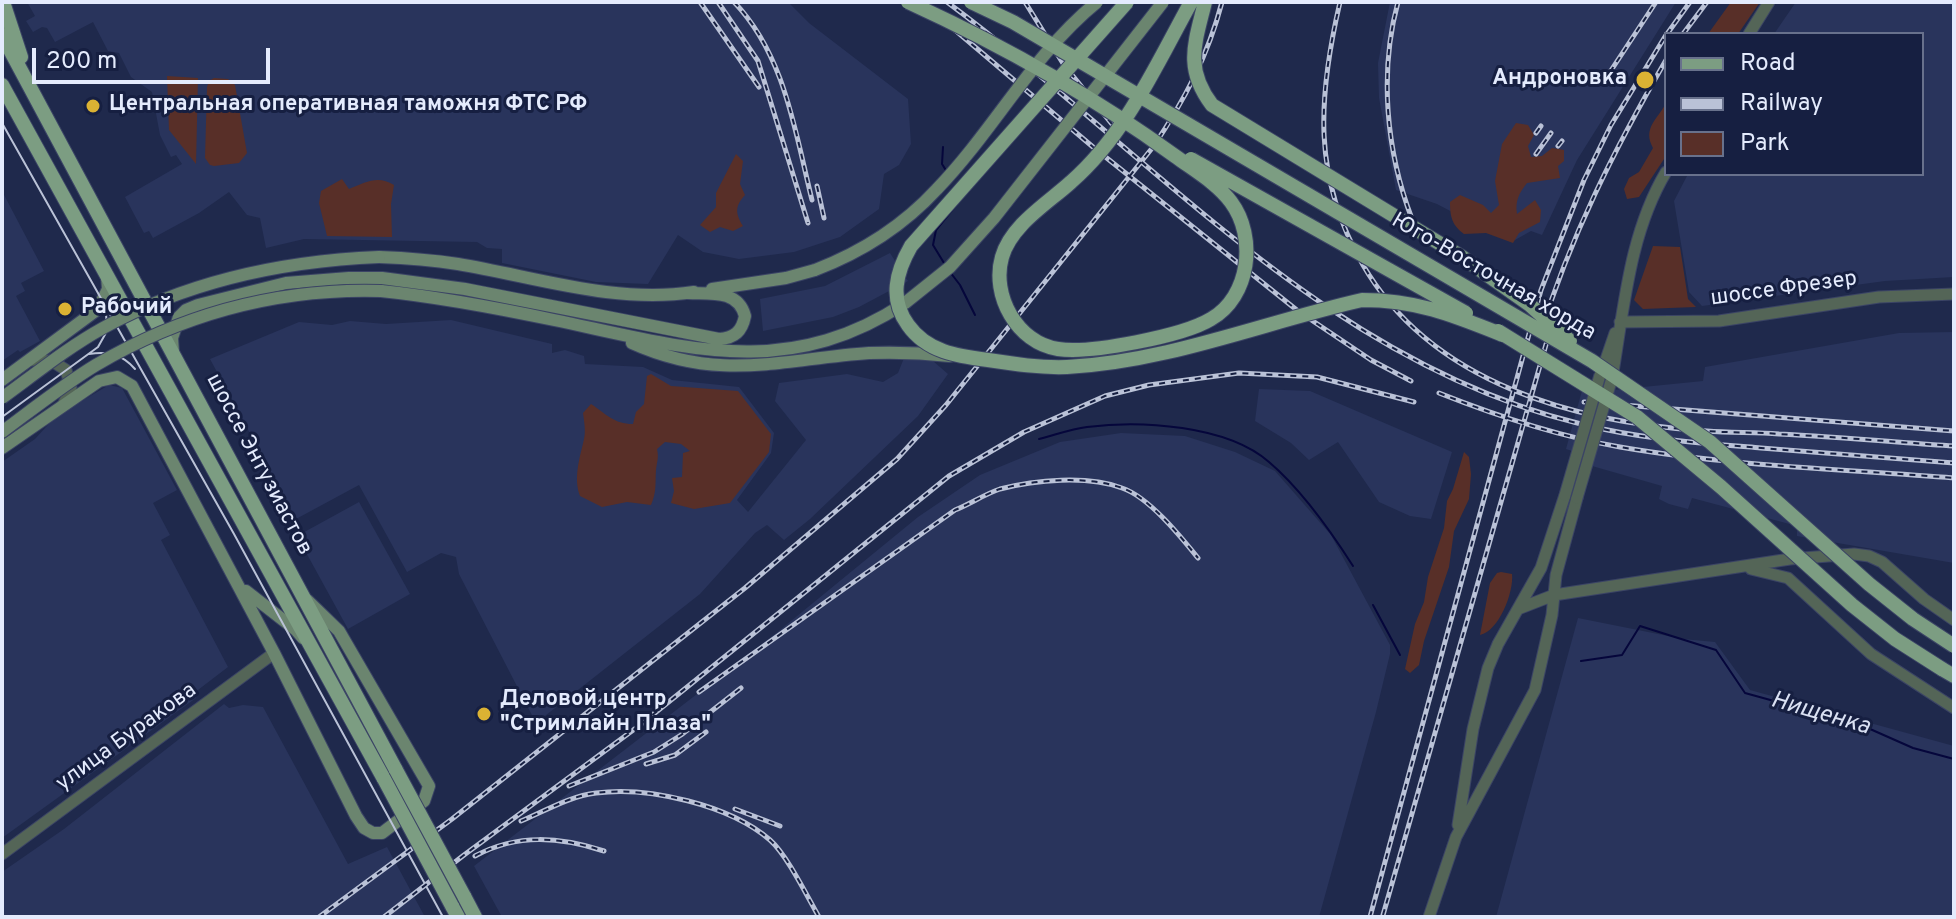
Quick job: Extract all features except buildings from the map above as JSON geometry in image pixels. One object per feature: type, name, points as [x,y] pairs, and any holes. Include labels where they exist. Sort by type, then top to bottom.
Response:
[{"type":"main road","points":[[3,2],[36,99]]},
{"type":"main road","points":[[908,2],[983,37],[1050,74],[1146,135],[1217,187],[1232,203],[1242,223],[1247,244],[1246,270],[1234,296],[1215,318],[1191,330],[1160,338],[1087,349],[1058,349],[1039,343],[1025,333],[1009,315],[999,278],[1002,256],[1012,236],[1090,165],[1113,137],[1191,2]]},
{"type":"main road","name":"Юго-Восточная хорда","points":[[971,2],[1013,22],[1592,361],[1710,442],[1869,584],[1954,646]]},
{"type":"main road","points":[[688,293],[786,278],[815,270],[864,249],[912,214],[938,189],[975,146],[1030,71],[1097,2]]},
{"type":"main road","points":[[957,356],[917,337],[905,321],[897,304],[896,285],[900,266],[911,246],[1127,2]]},
{"type":"main road","points":[[2,432],[95,366],[155,334],[204,315],[283,297],[349,290],[427,295],[697,349],[770,352],[836,338],[867,326],[905,303],[950,267],[994,218],[1163,2]]},
{"type":"main road","points":[[1205,2],[1193,52],[1193,67],[1196,80],[1212,105],[1462,257],[1530,305],[1592,361]]},
{"type":"main road","name":"шоссе Энтузиастов","points":[[2,35],[305,598],[455,912]]},
{"type":"main road","name":"шоссе Энтузиастов","points":[[2,85],[314,652],[475,917]]},
{"type":"main road","name":"Юго-Восточная хорда","points":[[1146,135],[1503,335],[1637,417],[1721,487],[1852,605],[1895,639],[1948,673]]},
{"type":"main road","points":[[2,398],[101,329],[141,308],[180,292],[248,272],[303,262],[379,257],[459,264],[598,291],[733,297],[740,303],[745,316],[739,331],[729,338],[719,339],[465,289],[382,278],[317,279],[263,287],[217,298],[186,310],[179,317],[172,338],[173,353]]},
{"type":"main road","points":[[2,380],[90,315],[102,302],[108,289],[107,277]]},
{"type":"main road","points":[[465,289],[555,320]]},
{"type":"main road","points":[[609,333],[650,351],[701,364],[748,367],[869,353],[912,353],[1063,367],[1155,354],[1362,300],[1395,300],[1425,306],[1503,335]]},
{"type":"main road","points":[[2,448],[63,405],[110,377],[124,379],[132,386],[364,828],[373,833],[382,833],[424,801],[429,786],[359,662],[329,619],[305,598]]},
{"type":"main road","points":[[234,577],[254,600],[296,630],[314,652]]},
{"type":"street","points":[[1750,32],[1769,2]]},
{"type":"street","points":[[1456,837],[1535,690],[1543,661],[1571,497],[1606,376],[1640,232],[1652,197],[1664,176]]},
{"type":"street","name":"шоссе Фрезер","points":[[1620,322],[1719,321],[1879,297],[1954,294]]},
{"type":"street","points":[[30,360],[52,361],[66,370],[71,388],[63,405]]},
{"type":"street","points":[[1429,917],[1456,837],[1480,692],[1498,644],[1541,568],[1571,497]]},
{"type":"street","points":[[1518,609],[1554,595],[1739,567],[1854,554],[1882,562],[1924,599],[1954,620]]},
{"type":"street","points":[[1816,603],[1810,588],[1810,574],[1832,556]]},
{"type":"street","points":[[1739,567],[1770,571],[1788,578],[1871,654],[1954,708]]},
{"type":"street","name":"улица Буракова","points":[[2,854],[274,653]]},
{"type":"shaded area","points":[[27,2],[788,2],[809,23],[908,99],[911,144],[899,165],[884,174],[879,209],[840,237],[794,252],[739,259],[703,252],[678,235],[648,284],[596,282],[502,263],[502,249],[487,248],[477,242],[304,239],[266,248],[260,218],[247,215],[229,192],[199,213],[153,238],[149,231],[144,233],[125,197],[182,164],[176,155],[171,157],[160,135],[152,92],[131,77],[119,53],[108,51],[93,22],[55,42],[47,28],[33,32],[26,21],[35,16]]},
{"type":"shaded area","points":[[1390,2],[1676,2],[1577,160],[1542,235],[1531,231],[1515,240],[1437,204],[1396,190],[1379,98],[1378,63]]},
{"type":"shaded area","points":[[1796,2],[1954,2],[1954,277],[1885,281],[1702,306],[1689,292],[1674,201],[1687,176],[1924,176],[1924,32],[1775,32]]},
{"type":"shaded area","points":[[2,191],[44,271],[21,283],[25,291],[16,296],[40,341],[2,361]]},
{"type":"shaded area","points":[[890,253],[908,281],[833,317],[763,331],[760,299],[825,286]]},
{"type":"shaded area","points":[[451,320],[552,344],[552,353],[565,350],[584,356],[585,364],[643,367],[672,380],[739,387],[774,433],[771,453],[737,500],[748,512],[806,440],[775,401],[779,383],[847,374],[883,382],[898,373],[904,358],[918,348],[948,374],[918,416],[810,519],[784,540],[767,525],[755,533],[700,594],[536,723],[459,574],[456,557],[441,553],[407,572],[359,485],[296,519],[210,359],[299,322],[332,325],[350,321],[386,324]]},
{"type":"shaded area","points":[[1954,332],[1954,563],[1797,536],[1797,526],[1692,498],[1688,509],[1669,504],[1659,499],[1662,486],[1592,466],[1594,458],[1566,449],[1583,387],[1613,390],[1703,381],[1705,367],[1899,333]]},
{"type":"shaded area","points":[[109,385],[122,388],[177,490],[153,503],[170,535],[161,540],[228,667],[194,693],[196,698],[2,838],[2,462],[35,439],[56,416]]},
{"type":"shaded area","points":[[1259,389],[1310,391],[1452,452],[1431,519],[1410,516],[1379,502],[1338,442],[1309,460],[1291,443],[1255,421]]},
{"type":"shaded area","points":[[1121,433],[1185,436],[1235,452],[1275,471],[1331,535],[1390,645],[1376,712],[1319,917],[502,917],[474,866],[780,630],[918,517],[980,475],[1060,442]]},
{"type":"shaded area","points":[[359,502],[410,594],[348,629],[297,536]]},
{"type":"shaded area","points":[[1578,618],[1683,639],[1715,642],[1750,690],[1954,746],[1954,917],[1496,917]]},
{"type":"shaded area","points":[[224,704],[229,708],[243,705],[263,707],[348,864],[387,847],[425,917],[2,917],[2,872],[64,829]]},
{"type":"green space","points":[[1731,2],[1760,2],[1739,32],[1709,32]]},
{"type":"green space","points":[[167,76],[198,78],[196,164],[169,130]]},
{"type":"green space","points":[[214,78],[228,79],[235,85],[247,153],[239,163],[214,166],[205,158],[207,87]]},
{"type":"green space","points":[[1664,106],[1664,159],[1639,197],[1627,199],[1624,189],[1629,178],[1639,172],[1653,148],[1649,135]]},
{"type":"green space","points":[[1516,123],[1528,125],[1534,135],[1528,146],[1531,157],[1542,156],[1552,148],[1564,150],[1564,161],[1558,166],[1560,178],[1527,183],[1518,197],[1517,214],[1535,200],[1541,210],[1540,222],[1519,233],[1513,243],[1486,233],[1464,234],[1452,220],[1450,202],[1460,195],[1483,205],[1491,213],[1499,205],[1495,181],[1502,144]]},
{"type":"green space","points":[[736,154],[743,161],[740,184],[745,195],[737,210],[743,226],[733,231],[720,227],[710,232],[700,225],[716,207],[716,193]]},
{"type":"green space","points":[[342,179],[349,189],[377,180],[394,185],[392,237],[327,236],[319,203],[321,191]]},
{"type":"green space","points":[[1653,246],[1680,247],[1688,299],[1696,307],[1643,309],[1634,300]]},
{"type":"green space","points":[[651,374],[671,386],[738,391],[771,434],[769,452],[730,503],[694,509],[671,503],[674,491],[672,478],[682,477],[683,453],[690,451],[681,444],[665,442],[657,449],[655,491],[651,505],[627,502],[602,507],[580,496],[577,475],[585,436],[583,413],[591,404],[615,420],[633,424],[636,412],[644,404],[647,376]]},
{"type":"green space","points":[[1464,452],[1469,457],[1471,474],[1469,499],[1454,531],[1449,567],[1419,665],[1410,673],[1405,669],[1415,624],[1444,528],[1447,501]]},
{"type":"green space","points":[[1501,572],[1512,574],[1508,600],[1499,619],[1480,635],[1490,583]]},
{"type":"waterway","name":"Нищенка","points":[[943,147],[942,164],[947,172]]},
{"type":"waterway","name":"Нищенка","points":[[944,263],[933,245],[936,230],[957,204]]},
{"type":"waterway","name":"Нищенка","points":[[950,272],[975,315]]},
{"type":"waterway","name":"Нищенка","points":[[1039,439],[1081,428],[1132,424],[1182,428],[1230,440],[1269,462],[1293,485],[1353,566]]},
{"type":"waterway","name":"Нищенка","points":[[1373,605],[1400,655]]},
{"type":"waterway","name":"Нищенка","points":[[1581,661],[1622,655],[1640,626],[1716,650],[1745,693],[1861,725],[1913,748],[1954,759]]},
{"type":"tram line","points":[[2,123],[234,534],[443,917]]},
{"type":"tram line","points":[[2,417],[98,347],[107,331],[106,313]]},
{"type":"tram line","points":[[89,354],[114,355],[135,369]]},
{"type":"railway","points":[[700,2],[759,87]]},
{"type":"railway","points":[[718,2],[758,61],[808,223]]},
{"type":"railway","points":[[734,2],[751,23],[777,70],[812,200]]},
{"type":"railway","points":[[913,2],[955,30],[1093,147],[1298,311],[1371,360],[1411,381]]},
{"type":"railway","points":[[947,2],[1022,61],[1169,186],[1321,303],[1402,353],[1489,394],[1581,424],[1648,437],[1954,463]]},
{"type":"railway","points":[[1025,2],[1064,65],[1120,134]]},
{"type":"railway","points":[[319,917],[452,819],[745,588],[897,459],[946,405],[1153,147],[1194,78],[1222,2]]},
{"type":"railway","points":[[1340,2],[1324,104],[1324,136],[1335,200],[1346,232],[1363,265],[1392,306],[1428,340],[1468,368],[1512,390],[1608,418],[1707,431],[1954,446]]},
{"type":"railway","points":[[1398,2],[1389,56],[1388,111],[1396,166],[1412,219]]},
{"type":"railway","points":[[1610,72],[1656,2]]},
{"type":"railway","points":[[1668,32],[1690,2]]},
{"type":"railway","points":[[1684,32],[1707,2]]},
{"type":"railway","points":[[1370,917],[1541,290],[1584,180],[1611,125],[1664,38]]},
{"type":"railway","points":[[1540,335],[1565,263],[1595,194],[1664,64]]},
{"type":"railway","points":[[1536,133],[1541,126]]},
{"type":"railway","points":[[1536,154],[1551,133]]},
{"type":"railway","points":[[1558,146],[1562,141]]},
{"type":"railway","points":[[817,186],[824,218]]},
{"type":"railway","points":[[1383,915],[1551,327]]},
{"type":"railway","points":[[384,917],[640,725],[949,476],[1024,432],[1105,396],[1149,385],[1239,373],[1317,377],[1414,402]]},
{"type":"railway","points":[[1439,393],[1528,424],[1620,447],[1745,463],[1954,478]]},
{"type":"railway","points":[[1584,402],[1954,431]]},
{"type":"railway","points":[[699,692],[955,510],[1000,489],[1061,480],[1093,481],[1122,488],[1153,509],[1198,558]]},
{"type":"railway","points":[[569,786],[654,752],[741,688]]},
{"type":"railway","points":[[646,764],[675,755],[706,732]]},
{"type":"railway","points":[[521,821],[567,801],[596,793],[640,792],[711,808],[733,817],[770,840],[790,865],[819,917]]},
{"type":"railway","points":[[735,809],[780,826]]},
{"type":"railway","points":[[475,856],[507,844],[539,840],[555,840],[604,851]]},
{"type":"place","name":"Андроновка","points":[[1645,80]]},
{"type":"place","name":"Центральная оперативная таможня ФТС РФ","points":[[93,106]]},
{"type":"place","name":"Рабочий","points":[[65,309]]},
{"type":"place","name":"Деловой центр \"Стримлайн Плаза\"","points":[[484,714]]}]
